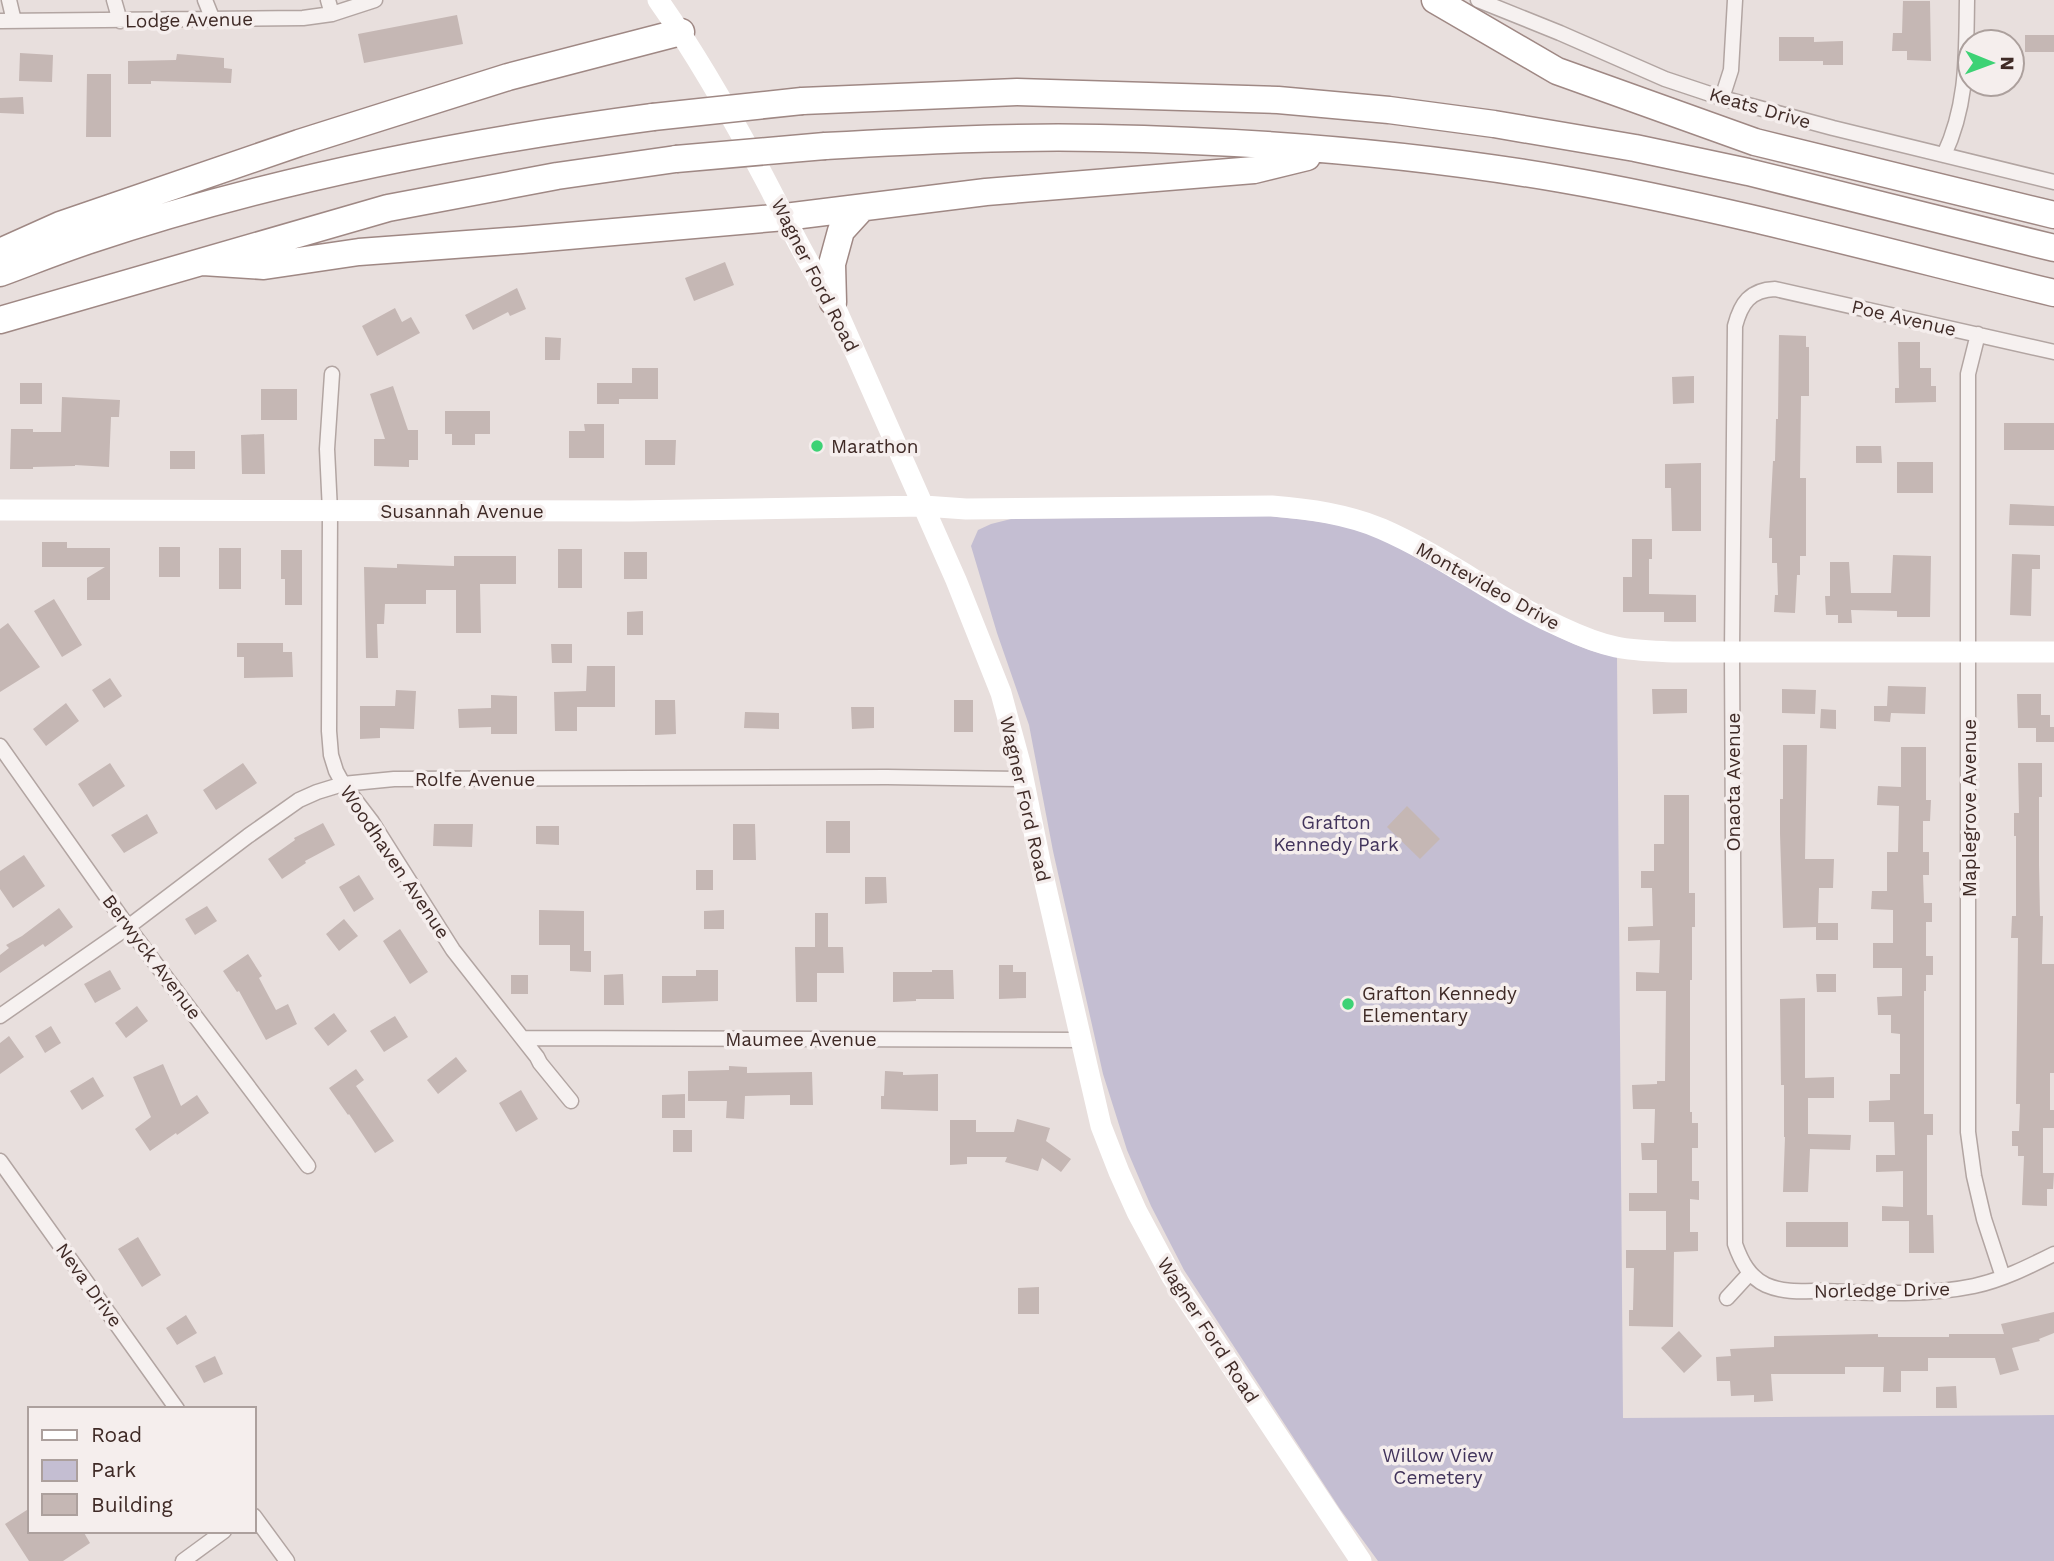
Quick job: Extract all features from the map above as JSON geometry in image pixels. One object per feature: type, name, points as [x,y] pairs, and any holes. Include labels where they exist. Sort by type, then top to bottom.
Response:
[{"type":"highway","points":[[1435,0],[1557,71],[1755,142],[2054,215]]},
{"type":"highway","points":[[0,252],[60,225],[299,143],[508,77],[681,32]]},
{"type":"highway","points":[[0,273],[90,240],[284,185],[382,162],[546,131],[802,101],[1017,92],[1278,100],[1389,110],[1494,124],[1748,172],[2054,248]]},
{"type":"highway","points":[[0,320],[388,208],[557,176],[676,159],[825,146],[976,139],[1099,138],[1332,151],[1457,164],[1562,180],[1754,219],[2054,293]]},
{"type":"highway","points":[[203,262],[264,266],[359,251],[536,239],[785,217],[986,192],[1254,170],[1332,151]]},
{"type":"highway","points":[[833,302],[832,264],[841,231],[862,208]]},
{"type":"street","points":[[7,21],[9,0]]},
{"type":"street","points":[[114,0],[120,21]]},
{"type":"street","points":[[205,0],[214,20]]},
{"type":"street","name":"Lodge Avenue","points":[[7,21],[303,18],[330,7],[375,0]]},
{"type":"street","name":"Wagner Ford Road","points":[[658,0],[681,32],[814,274],[833,302],[956,580],[1000,693],[1024,779],[1041,866],[1101,1126],[1137,1212],[1172,1277],[1361,1561]]},
{"type":"street","name":"Wagner Ford Road","points":[[675,0],[681,32]]},
{"type":"street","name":"Keats Drive","points":[[1478,0],[1665,79],[1723,98],[2054,182]]},
{"type":"street","points":[[1723,98],[1731,70],[1735,0]]},
{"type":"street","points":[[1944,155],[1957,122],[1966,71],[1967,0]]},
{"type":"street","name":"Poe Avenue","points":[[1754,294],[1775,289],[2054,352]]},
{"type":"street","name":"Onaota Avenue","points":[[1750,1273],[1740,1260],[1735,1244],[1732,653],[1735,326],[1738,311],[1754,294]]},
{"type":"street","name":"Maplegrove Avenue","points":[[1978,334],[1968,374],[1968,1132],[1973,1176],[1983,1219],[2003,1277]]},
{"type":"street","name":"Woodhaven Avenue","points":[[332,374],[327,449],[330,511],[329,731],[331,755],[336,771],[372,822],[453,950],[571,1101]]},
{"type":"street","name":"Montevideo Drive","points":[[924,506],[966,509],[1272,506],[1347,517],[1380,528],[1418,546],[1529,613],[1577,635],[1615,647],[1732,653],[2054,652]]},
{"type":"street","name":"Susannah Avenue","points":[[0,510],[629,511],[924,506]]},
{"type":"street","name":"Berwyck Avenue","points":[[0,746],[128,927],[309,1166]]},
{"type":"street","name":"Rolfe Avenue","points":[[0,1016],[128,927],[299,800],[343,784],[408,779],[1024,779]]},
{"type":"street","name":"Maumee Avenue","points":[[522,1038],[1081,1040]]},
{"type":"street","name":"Neva Drive","points":[[0,1161],[176,1407]]},
{"type":"street","name":"Norledge Drive","points":[[1750,1273],[1765,1284],[1781,1290],[1944,1291],[2003,1277],[2054,1254]]},
{"type":"street","points":[[1727,1298],[1750,1273]]},
{"type":"street","points":[[256,1519],[287,1561]]},
{"type":"street","points":[[183,1561],[221,1533]]},
{"type":"green space","name":"Grafton Kennedy Park","points":[[1257,515],[1324,522],[1356,529],[1388,541],[1554,635],[1617,657],[1623,1418],[2054,1415],[2054,1561],[1378,1561],[1340,1509],[1184,1270],[1151,1206],[1127,1150],[1103,1074],[1053,851],[1029,725],[971,546],[978,530],[1011,519]]},
{"type":"building","points":[[1903,1],[1930,1],[1931,61],[1907,60],[1907,51],[1892,51],[1893,33],[1902,33]]},
{"type":"building","points":[[457,15],[463,44],[364,63],[358,34]]},
{"type":"building","points":[[2026,35],[2054,35],[2054,52],[2026,52]]},
{"type":"building","points":[[1779,37],[1814,37],[1814,42],[1843,41],[1843,65],[1823,65],[1823,61],[1779,61]]},
{"type":"building","points":[[20,53],[53,55],[52,82],[19,81]]},
{"type":"building","points":[[177,54],[224,58],[224,68],[232,69],[231,83],[151,81],[151,84],[128,84],[128,61],[176,60]]},
{"type":"building","points":[[87,74],[111,74],[111,137],[86,137]]},
{"type":"building","points":[[23,97],[24,114],[0,113],[0,98]]},
{"type":"building","points":[[725,262],[734,285],[694,301],[685,278]]},
{"type":"building","points":[[517,288],[526,309],[510,316],[508,312],[473,330],[465,315]]},
{"type":"building","points":[[395,308],[402,322],[411,317],[420,333],[377,356],[362,326]]},
{"type":"building","points":[[1779,335],[1806,336],[1806,347],[1809,347],[1809,396],[1801,396],[1800,478],[1806,478],[1806,556],[1800,556],[1795,613],[1774,612],[1775,595],[1778,595],[1777,563],[1772,563],[1772,538],[1769,538],[1778,419]]},
{"type":"building","points":[[545,337],[561,338],[560,360],[545,360]]},
{"type":"building","points":[[1898,342],[1920,342],[1920,368],[1931,368],[1931,386],[1936,386],[1936,402],[1895,403],[1895,388],[1899,388]]},
{"type":"building","points":[[632,368],[658,368],[658,399],[619,399],[619,404],[597,404],[597,383],[632,383]]},
{"type":"building","points":[[1694,376],[1694,403],[1673,404],[1672,377]]},
{"type":"building","points":[[20,383],[42,383],[42,404],[20,404]]},
{"type":"building","points":[[393,386],[408,430],[418,430],[418,460],[409,460],[409,467],[374,466],[374,439],[385,439],[370,394]]},
{"type":"building","points":[[261,389],[297,389],[297,420],[261,420]]},
{"type":"building","points":[[62,397],[120,400],[119,417],[111,417],[109,467],[75,465],[10,469],[11,429],[61,432]]},
{"type":"building","points":[[445,411],[490,411],[490,434],[475,434],[475,445],[452,445],[452,434],[445,434]]},
{"type":"building","points":[[2004,423],[2054,423],[2054,450],[2004,450]]},
{"type":"building","points":[[584,424],[604,424],[604,458],[569,458],[569,431],[585,431]]},
{"type":"building","points":[[264,434],[265,474],[242,474],[241,435]]},
{"type":"building","points":[[645,440],[676,440],[675,465],[645,465]]},
{"type":"building","points":[[1856,446],[1881,446],[1882,463],[1856,463]]},
{"type":"building","points":[[170,451],[195,451],[195,469],[170,469]]},
{"type":"building","points":[[1897,462],[1933,462],[1933,493],[1897,493]]},
{"type":"building","points":[[1701,463],[1701,531],[1672,531],[1671,488],[1665,488],[1665,464]]},
{"type":"building","points":[[2010,504],[2054,506],[2054,526],[2009,525]]},
{"type":"building","points":[[1632,539],[1652,539],[1649,594],[1696,595],[1696,622],[1664,622],[1664,612],[1623,612],[1623,577],[1632,577]]},
{"type":"building","points":[[42,542],[67,542],[67,548],[110,548],[110,600],[87,600],[87,578],[105,567],[42,567]]},
{"type":"building","points":[[159,547],[180,547],[180,577],[159,577]]},
{"type":"building","points":[[219,548],[241,548],[241,589],[219,589]]},
{"type":"building","points":[[558,549],[582,549],[582,588],[558,588]]},
{"type":"building","points":[[281,550],[302,550],[302,605],[285,605],[285,579],[281,579]]},
{"type":"building","points":[[624,552],[647,552],[647,579],[624,579]]},
{"type":"building","points":[[2012,554],[2040,555],[2040,569],[2032,569],[2031,616],[2010,615]]},
{"type":"building","points":[[1893,555],[1931,556],[1930,617],[1897,617],[1897,611],[1851,610],[1852,623],[1838,623],[1838,615],[1826,615],[1825,596],[1830,596],[1830,562],[1849,562],[1851,593],[1891,593]]},
{"type":"building","points":[[454,556],[516,556],[516,584],[480,584],[481,633],[456,633],[456,590],[426,590],[426,604],[385,604],[384,624],[377,624],[378,658],[366,658],[364,567],[397,568],[397,564],[454,566]]},
{"type":"building","points":[[54,599],[82,645],[62,657],[34,611]]},
{"type":"building","points":[[643,611],[643,635],[627,635],[627,612]]},
{"type":"building","points":[[8,623],[40,667],[0,692],[0,629]]},
{"type":"building","points":[[237,643],[283,643],[283,652],[292,652],[293,677],[244,678],[244,657],[237,657]]},
{"type":"building","points":[[551,644],[572,644],[572,663],[552,663]]},
{"type":"building","points":[[587,666],[615,666],[615,707],[577,707],[577,731],[555,731],[554,692],[586,691]]},
{"type":"building","points":[[110,678],[122,696],[104,708],[92,690]]},
{"type":"building","points":[[1888,686],[1926,687],[1925,714],[1891,713],[1890,722],[1874,721],[1874,706],[1887,706]]},
{"type":"building","points":[[1652,689],[1687,689],[1687,713],[1653,714]]},
{"type":"building","points":[[1782,689],[1816,690],[1815,714],[1782,713]]},
{"type":"building","points":[[396,690],[416,691],[414,729],[380,728],[380,738],[360,739],[360,706],[395,706]]},
{"type":"building","points":[[2017,694],[2041,694],[2041,715],[2050,715],[2050,727],[2054,727],[2054,742],[2036,742],[2036,728],[2018,728]]},
{"type":"building","points":[[491,695],[517,696],[517,734],[491,734],[491,727],[459,728],[458,709],[491,708]]},
{"type":"building","points":[[655,700],[675,700],[676,734],[655,735]]},
{"type":"building","points":[[954,700],[973,700],[973,732],[954,732]]},
{"type":"building","points":[[66,703],[79,721],[46,746],[33,729]]},
{"type":"building","points":[[851,707],[874,707],[874,728],[852,729]]},
{"type":"building","points":[[1821,709],[1836,710],[1836,729],[1820,728]]},
{"type":"building","points":[[745,712],[779,713],[779,729],[744,728]]},
{"type":"building","points":[[1783,745],[1807,745],[1805,859],[1834,859],[1833,888],[1819,888],[1818,923],[1838,923],[1838,940],[1816,940],[1816,927],[1783,928],[1780,799],[1783,799]]},
{"type":"building","points":[[1901,747],[1926,747],[1926,800],[1931,800],[1930,821],[1923,821],[1923,852],[1929,852],[1929,875],[1923,875],[1924,903],[1932,903],[1932,922],[1926,922],[1926,956],[1933,956],[1933,975],[1926,975],[1924,991],[1924,1114],[1933,1114],[1933,1135],[1927,1135],[1927,1215],[1933,1215],[1934,1253],[1909,1253],[1909,1221],[1882,1221],[1882,1206],[1903,1207],[1903,1171],[1876,1172],[1876,1155],[1895,1155],[1894,1122],[1869,1122],[1869,1101],[1890,1100],[1890,1074],[1900,1074],[1900,1034],[1891,1033],[1891,1015],[1878,1015],[1877,997],[1902,996],[1902,968],[1873,968],[1873,943],[1893,943],[1893,910],[1871,909],[1872,891],[1887,891],[1887,852],[1898,852],[1899,806],[1877,805],[1878,786],[1901,787]]},
{"type":"building","points":[[110,763],[125,786],[93,807],[78,784]]},
{"type":"building","points":[[243,763],[257,783],[216,810],[203,790]]},
{"type":"building","points":[[2018,763],[2042,763],[2039,865],[2040,916],[2043,916],[2042,964],[2054,964],[2054,1073],[2050,1073],[2050,1110],[2054,1110],[2054,1128],[2043,1128],[2043,1173],[2054,1173],[2053,1189],[2047,1189],[2047,1206],[2022,1205],[2024,1156],[2018,1156],[2018,1146],[2012,1146],[2012,1131],[2019,1131],[2020,1104],[2016,1104],[2018,938],[2011,938],[2012,916],[2016,916],[2014,813],[2019,813]]},
{"type":"building","points":[[1664,795],[1689,795],[1689,893],[1695,893],[1690,980],[1690,1112],[1692,1123],[1698,1123],[1698,1148],[1692,1148],[1692,1181],[1699,1181],[1699,1200],[1690,1199],[1690,1232],[1698,1232],[1698,1251],[1674,1252],[1673,1327],[1629,1326],[1629,1310],[1633,1310],[1634,1268],[1626,1268],[1626,1250],[1666,1250],[1666,1211],[1629,1211],[1629,1193],[1657,1193],[1657,1160],[1642,1160],[1641,1143],[1654,1143],[1655,1109],[1633,1109],[1632,1085],[1665,1081],[1666,991],[1636,991],[1636,972],[1659,973],[1660,940],[1628,941],[1628,927],[1653,926],[1652,888],[1641,888],[1641,871],[1654,871],[1654,844],[1664,844]]},
{"type":"building","points":[[1407,806],[1440,839],[1420,859],[1387,827]]},
{"type":"building","points":[[147,814],[158,833],[124,853],[111,835]]},
{"type":"building","points":[[826,821],[850,821],[850,853],[826,853]]},
{"type":"building","points":[[323,823],[335,845],[305,861],[306,863],[282,879],[268,859],[295,840],[294,838]]},
{"type":"building","points":[[434,824],[473,824],[472,847],[433,846]]},
{"type":"building","points":[[733,824],[755,824],[756,860],[733,860]]},
{"type":"building","points":[[536,826],[559,826],[559,845],[536,844]]},
{"type":"building","points":[[24,855],[45,886],[13,908],[0,889],[0,871]]},
{"type":"building","points":[[696,870],[713,870],[713,890],[696,890]]},
{"type":"building","points":[[359,875],[374,899],[354,912],[339,887]]},
{"type":"building","points":[[865,877],[886,877],[887,903],[865,904]]},
{"type":"building","points":[[207,906],[217,921],[195,935],[185,919]]},
{"type":"building","points":[[59,908],[73,927],[0,973],[0,955],[9,948],[6,945]]},
{"type":"building","points":[[539,910],[584,911],[584,951],[591,951],[591,972],[570,971],[570,945],[539,945]]},
{"type":"building","points":[[724,910],[724,929],[704,929],[704,911]]},
{"type":"building","points":[[815,913],[828,913],[828,947],[843,947],[844,973],[817,973],[817,1002],[796,1002],[795,947],[815,947]]},
{"type":"building","points":[[344,919],[358,936],[339,951],[326,934]]},
{"type":"building","points":[[400,929],[428,972],[410,984],[383,941]]},
{"type":"building","points":[[248,954],[262,976],[259,978],[276,1010],[288,1004],[297,1024],[266,1040],[239,991],[237,992],[223,971]]},
{"type":"building","points":[[999,965],[1013,965],[1013,972],[1026,972],[1026,998],[999,999]]},
{"type":"building","points":[[110,970],[121,989],[95,1003],[84,984]]},
{"type":"building","points":[[696,970],[718,970],[718,1001],[662,1003],[662,976],[696,976]]},
{"type":"building","points":[[953,970],[954,999],[893,1002],[893,972]]},
{"type":"building","points":[[623,974],[624,1005],[604,1005],[604,975]]},
{"type":"building","points":[[1816,974],[1836,974],[1836,992],[1817,992]]},
{"type":"building","points":[[511,975],[528,975],[528,994],[511,994]]},
{"type":"building","points":[[1805,998],[1805,1078],[1834,1077],[1834,1098],[1808,1098],[1808,1134],[1851,1135],[1850,1150],[1810,1149],[1808,1192],[1783,1192],[1785,1137],[1784,1085],[1781,1085],[1780,999]]},
{"type":"building","points":[[137,1006],[148,1021],[126,1038],[115,1023]]},
{"type":"building","points":[[334,1013],[347,1031],[328,1046],[314,1028]]},
{"type":"building","points":[[395,1016],[408,1037],[384,1052],[370,1031]]},
{"type":"building","points":[[51,1026],[61,1043],[45,1053],[35,1036]]},
{"type":"building","points":[[9,1036],[24,1057],[0,1074],[0,1043]]},
{"type":"building","points":[[456,1057],[467,1071],[438,1094],[427,1080]]},
{"type":"building","points":[[163,1064],[181,1106],[197,1095],[209,1113],[150,1151],[135,1129],[151,1117],[133,1077]]},
{"type":"building","points":[[729,1066],[747,1067],[747,1073],[812,1072],[813,1105],[790,1105],[790,1095],[745,1096],[744,1119],[726,1118],[727,1101],[688,1101],[688,1071],[729,1070]]},
{"type":"building","points":[[356,1069],[364,1080],[356,1086],[394,1141],[375,1153],[329,1088]]},
{"type":"building","points":[[885,1071],[903,1072],[903,1075],[938,1074],[938,1111],[881,1109]]},
{"type":"building","points":[[93,1077],[104,1096],[82,1110],[70,1091]]},
{"type":"building","points":[[521,1090],[538,1119],[516,1132],[499,1103]]},
{"type":"building","points":[[685,1094],[685,1118],[662,1118],[662,1095]]},
{"type":"building","points":[[1017,1119],[1050,1128],[1046,1141],[1071,1159],[1061,1172],[1042,1158],[1038,1171],[1005,1162],[1007,1157],[967,1157],[967,1164],[950,1165],[950,1120],[976,1120],[976,1132],[1014,1132]]},
{"type":"building","points":[[673,1130],[692,1130],[692,1152],[673,1152]]},
{"type":"building","points":[[1786,1222],[1848,1222],[1848,1247],[1786,1247]]},
{"type":"building","points":[[138,1237],[161,1275],[142,1287],[118,1249]]},
{"type":"building","points":[[1039,1287],[1039,1314],[1018,1314],[1018,1288]]},
{"type":"building","points":[[2054,1312],[2054,1333],[2039,1339],[2040,1341],[2012,1348],[2019,1370],[2000,1375],[1995,1358],[1928,1358],[1928,1371],[1901,1371],[1901,1392],[1883,1392],[1884,1367],[1845,1367],[1845,1374],[1771,1374],[1773,1401],[1754,1402],[1754,1395],[1731,1396],[1730,1381],[1717,1381],[1716,1357],[1731,1356],[1730,1349],[1774,1347],[1774,1336],[1878,1334],[1878,1337],[1949,1337],[1949,1334],[2004,1334],[2001,1324]]},
{"type":"building","points":[[186,1315],[197,1333],[177,1345],[166,1328]]},
{"type":"building","points":[[1679,1331],[1702,1356],[1684,1373],[1661,1348]]},
{"type":"building","points":[[215,1356],[223,1374],[204,1383],[195,1366]]},
{"type":"building","points":[[1956,1386],[1957,1408],[1936,1408],[1936,1387]]},
{"type":"building","points":[[28,1509],[28,1533],[84,1533],[90,1543],[63,1561],[29,1561],[5,1524]]},
{"type":"place","name":"Marathon","points":[[817,446]]},
{"type":"place","name":"Grafton Kennedy Elementary","points":[[1348,1004]]},
{"type":"park label","name":"Willow View Cemetery","points":[[1438,1466]]}]
